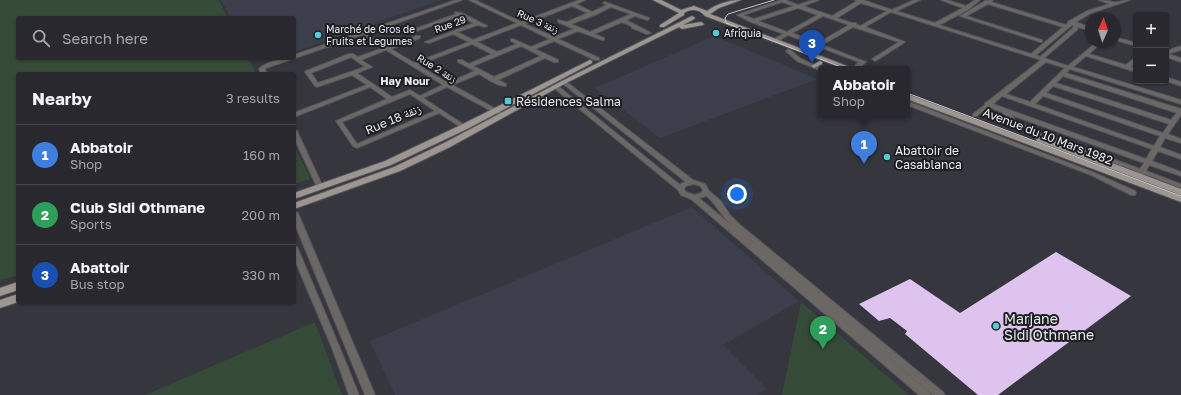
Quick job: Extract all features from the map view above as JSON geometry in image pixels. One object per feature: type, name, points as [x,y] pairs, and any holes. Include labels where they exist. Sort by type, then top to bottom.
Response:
[{"type":"main road","points":[[656,0],[697,20],[789,51],[818,66]]},
{"type":"main road","points":[[666,0],[704,10],[707,14],[774,41],[844,66]]},
{"type":"main road","points":[[296,195],[388,163],[496,111],[649,32],[682,13],[693,8],[723,0]]},
{"type":"main road","points":[[296,205],[397,169],[447,145],[665,30],[697,20],[717,7],[738,0]]},
{"type":"main road","name":"Avenue du 10 Mars 1982","points":[[910,91],[968,119],[1141,174],[1181,192]]},
{"type":"main road","name":"Avenue du 10 Mars 1982","points":[[910,97],[968,119],[1051,154],[1181,199]]},
{"type":"main road","points":[[0,292],[16,287]]},
{"type":"main road","points":[[0,304],[16,299]]},
{"type":"street","points":[[296,57],[460,0]]},
{"type":"street","name":"Rue 3 زنقة","points":[[471,0],[555,38],[597,59]]},
{"type":"street","points":[[415,64],[583,0]]},
{"type":"street","points":[[858,66],[863,62],[753,21],[739,14],[784,0],[797,6],[854,24],[902,42],[875,59]]},
{"type":"street","points":[[753,21],[817,0]]},
{"type":"street","points":[[862,27],[891,11],[918,0]]},
{"type":"street","points":[[944,0],[967,8]]},
{"type":"street","points":[[935,25],[967,8],[978,0]]},
{"type":"street","points":[[1101,0],[1113,2],[1128,0]]},
{"type":"street","points":[[833,18],[859,1],[1181,102]]},
{"type":"street","points":[[1040,41],[962,16],[989,1],[1067,27]]},
{"type":"street","points":[[1032,56],[1067,27],[1089,12],[1113,2]]},
{"type":"street","points":[[605,3],[647,19]]},
{"type":"street","points":[[571,4],[593,14]]},
{"type":"street","points":[[566,24],[612,6]]},
{"type":"street","points":[[418,37],[407,31],[458,13],[485,26]]},
{"type":"street","points":[[590,34],[636,14]]},
{"type":"street","points":[[774,41],[823,14]]},
{"type":"street","points":[[622,20],[633,25],[634,28],[649,32]]},
{"type":"street","points":[[560,21],[602,39]]},
{"type":"street","name":"Rue 29","points":[[418,37],[430,43],[478,23]]},
{"type":"street","points":[[1073,23],[1085,28]]},
{"type":"street","points":[[910,103],[968,119],[1043,59],[1075,29],[1073,23]]},
{"type":"street","points":[[818,45],[854,24]]},
{"type":"street","points":[[531,49],[578,29]]},
{"type":"street","points":[[454,32],[472,43],[496,54]]},
{"type":"street","name":"Rue 2 زنقة","points":[[363,34],[448,85],[503,115]]},
{"type":"street","points":[[358,59],[418,37]]},
{"type":"street","points":[[513,40],[556,61]]},
{"type":"street","points":[[1121,40],[1133,44]]},
{"type":"street","points":[[468,66],[521,44]]},
{"type":"street","points":[[1031,104],[1062,74],[1094,48]]},
{"type":"street","points":[[1169,53],[1181,48]]},
{"type":"street","points":[[352,55],[358,59],[369,67],[317,85],[308,71],[352,55]]},
{"type":"street","points":[[1087,55],[1133,69]]},
{"type":"street","points":[[1169,55],[1181,60]]},
{"type":"street","points":[[493,80],[545,56]]},
{"type":"street","points":[[263,72],[262,69],[264,67],[287,60]]},
{"type":"street","points":[[460,61],[504,85]]},
{"type":"street","points":[[1127,67],[1133,62]]},
{"type":"street","points":[[419,98],[478,72]]},
{"type":"street","points":[[353,73],[391,99],[410,92],[464,127]]},
{"type":"street","points":[[1062,74],[1181,111],[1164,135],[1141,174]]},
{"type":"street","points":[[1169,80],[1181,84]]},
{"type":"street","points":[[564,82],[691,182],[703,185],[706,192],[718,203],[727,217],[736,226],[940,395]]},
{"type":"street","points":[[1053,84],[1173,123]]},
{"type":"street","points":[[296,114],[371,85]]},
{"type":"street","points":[[556,87],[681,189],[686,195],[693,197],[701,196],[706,192]]},
{"type":"street","points":[[1000,94],[1181,157]]},
{"type":"street","points":[[1043,94],[1181,141]]},
{"type":"street","name":"Rue 18 زنقة","points":[[391,99],[339,120],[356,146],[439,111]]},
{"type":"street","points":[[987,104],[1181,174]]},
{"type":"street","points":[[1005,111],[1013,121],[1030,130],[1141,174],[1181,186]]},
{"type":"street","points":[[296,135],[320,187]]},
{"type":"street","points":[[1075,163],[1093,174],[1133,193]]},
{"type":"street","points":[[681,189],[684,184],[691,182]]},
{"type":"street","points":[[693,197],[926,395]]},
{"type":"street","points":[[296,218],[370,395]]},
{"type":"street","points":[[296,254],[354,395]]},
{"type":"street","points":[[300,263],[313,258]]},
{"type":"shaded area","name":"Marché de Gros de Fruits et Legumes","points":[[221,0],[441,0],[296,51],[296,16],[230,16]]},
{"type":"shaded area","points":[[714,36],[817,79],[660,138],[595,88]]},
{"type":"shaded area","points":[[692,207],[799,301],[723,345],[767,389],[757,395],[395,395],[370,341]]},
{"type":"green space","points":[[0,0],[219,0],[227,16],[16,16],[16,60],[249,60],[256,72],[16,72],[16,276],[0,280]]},
{"type":"green space","points":[[296,150],[311,179],[296,183]]},
{"type":"green space","points":[[801,302],[909,395],[782,395]]},
{"type":"green space","points":[[315,322],[342,395],[145,395]]},
{"type":"building","name":"Marjane Sidi Othmane","points":[[1056,252],[1131,296],[998,395],[978,395],[905,334],[907,331],[890,318],[879,321],[859,304],[910,279],[960,313]]},
{"type":"tram line","points":[[774,0],[728,14],[725,18],[726,23],[838,66]]},
{"type":"tram line","points":[[910,94],[1181,196]]},
{"type":"place","name":"Afriquia","points":[[716,33]]},
{"type":"place","name":"Marché de Gros de Fruits et Legumes","points":[[318,35]]},
{"type":"place","name":"Abattoir","points":[[812,63]]},
{"type":"place","name":"Résidences Salma","points":[[508,101]]},
{"type":"place","name":"Abattoir de Casablanca","points":[[887,157]]},
{"type":"place","name":"Abbatoir","points":[[864,164]]},
{"type":"place","name":"Marjane Sidi Othmane","points":[[996,326]]},
{"type":"place","name":"Club Sidi Othmane","points":[[823,349]]},
{"type":"district","name":"Hay Nour","points":[[405,80]]}]
